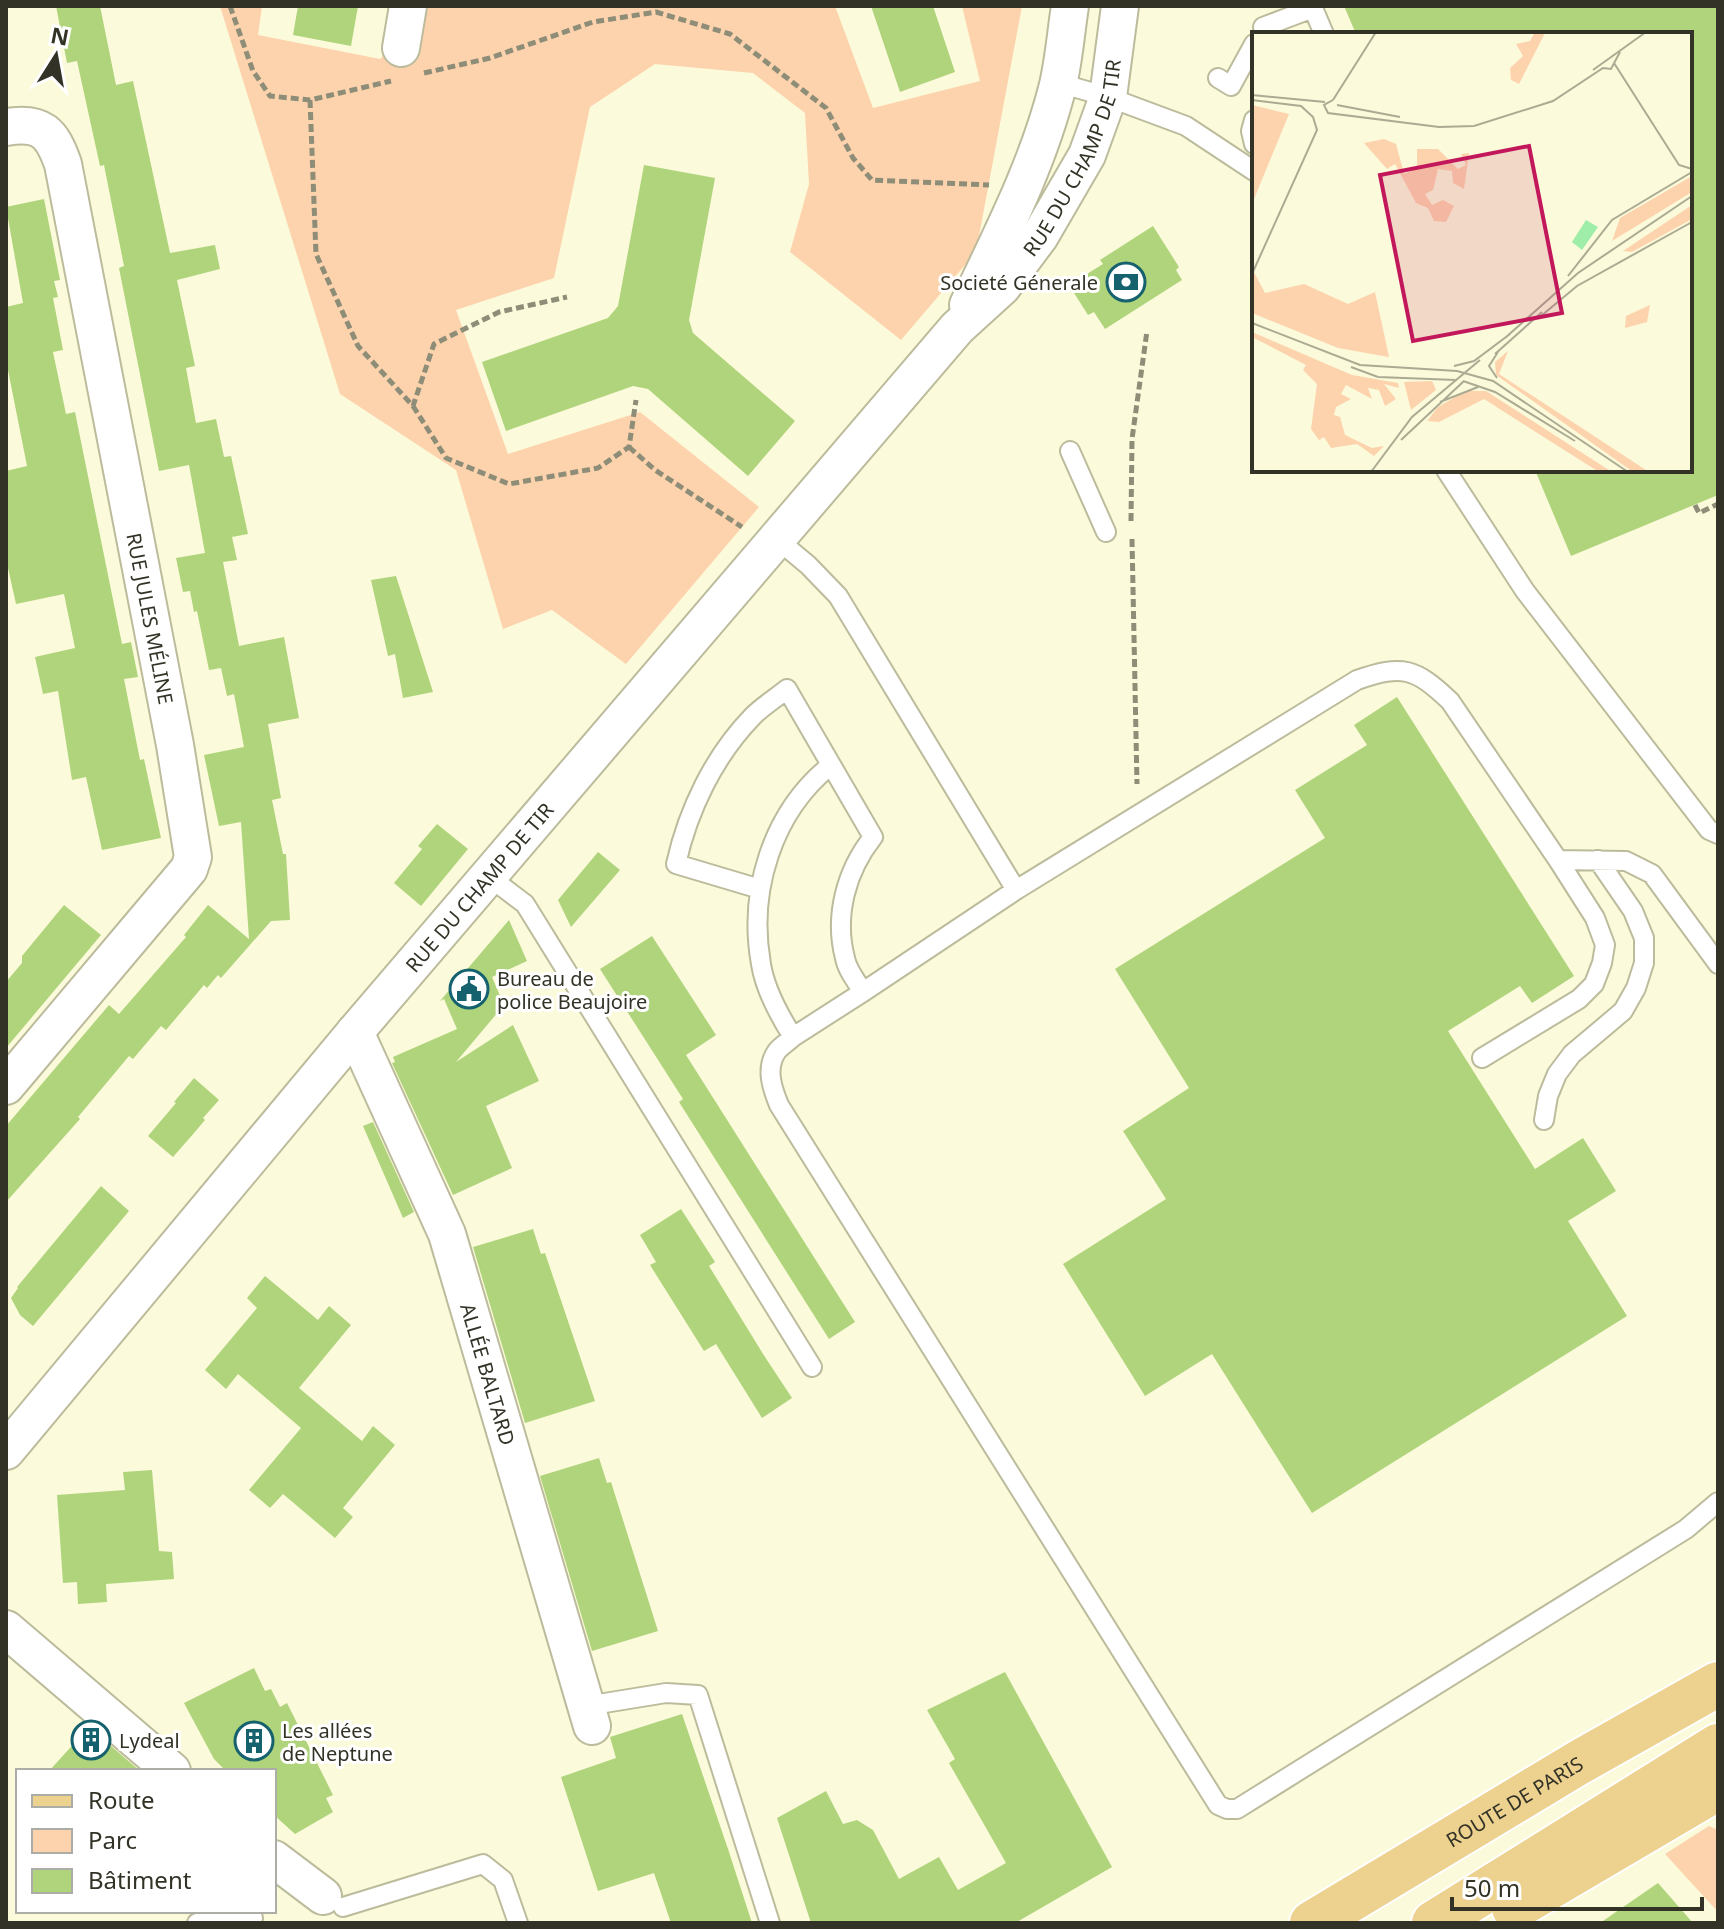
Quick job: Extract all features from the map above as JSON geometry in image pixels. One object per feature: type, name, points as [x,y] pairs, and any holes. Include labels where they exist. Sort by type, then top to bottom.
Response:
[{"type":"main road","points":[[1578,1763],[1718,1660]]},
{"type":"main road","name":"ROUTE DE PARIS","points":[[1312,1923],[1578,1763],[1718,1684]]},
{"type":"main road","points":[[1434,1923],[1718,1746]]},
{"type":"main road","points":[[1506,1918],[1711,1800]]},
{"type":"street","points":[[404,68],[408,6]]},
{"type":"street","name":"RUE DU CHAMP DE TIR","points":[[957,328],[1018,201],[1059,83],[1070,6]]},
{"type":"street","name":"RUE DU CHAMP DE TIR","points":[[6,1451],[488,876],[957,328],[1002,287],[1040,236],[1087,155],[1108,97],[1120,6]]},
{"type":"street","name":"RUE JULES MÉLINE","points":[[6,127],[43,130],[52,138],[63,164],[175,745],[193,857],[189,869],[6,1086]]},
{"type":"street","name":"ALLÉE BALTARD","points":[[355,1032],[447,1234],[589,1716]]},
{"type":"street","points":[[6,1629],[170,1769]]},
{"type":"street","points":[[281,1871],[338,1908]]},
{"type":"lane","points":[[1266,32],[1313,8],[1323,32]]},
{"type":"lane","points":[[1218,78],[1231,86],[1252,49]]},
{"type":"lane","points":[[1059,83],[1108,97],[1186,126],[1252,170]]},
{"type":"lane","points":[[1070,451],[1106,532]]},
{"type":"lane","points":[[1447,472],[1525,591],[1709,830],[1718,834]]},
{"type":"lane","points":[[774,544],[808,565],[838,596],[1016,890]]},
{"type":"lane","points":[[1482,1058],[1579,999],[1594,984],[1605,945],[1595,918],[1450,701],[1430,682],[1406,670],[1384,671],[1357,680],[1016,890],[793,1037],[777,1052],[771,1066],[771,1085],[779,1105],[1218,1805],[1227,1809],[1237,1809],[1686,1529],[1718,1502]]},
{"type":"lane","points":[[760,889],[676,864],[693,809],[730,743],[755,714],[787,689],[873,837],[859,854],[845,889],[840,926],[845,962],[863,992]]},
{"type":"lane","points":[[793,1037],[777,1014],[761,966],[756,916],[764,867],[783,821],[813,780],[831,765]]},
{"type":"lane","points":[[1558,860],[1626,861],[1652,874],[1718,964]]},
{"type":"lane","points":[[1544,1120],[1548,1096],[1557,1074],[1572,1054],[1623,1011],[1636,988],[1644,963],[1644,938],[1633,911],[1598,860]]},
{"type":"lane","points":[[488,876],[525,904],[812,1367]]},
{"type":"lane","points":[[589,1716],[666,1693],[698,1695],[770,1923]]},
{"type":"lane","points":[[338,1908],[483,1864],[503,1880],[518,1923]]},
{"type":"lane","points":[[197,1923],[228,1916],[257,1917]]},
{"type":"path","points":[[230,6],[253,71],[270,96],[310,100],[404,68],[490,58],[593,22],[656,12],[730,34],[826,108],[853,158],[872,180],[1002,186]]},
{"type":"path","points":[[310,100],[316,254],[358,346],[413,406],[446,458],[509,484],[598,468],[629,447],[636,400]]},
{"type":"path","points":[[413,406],[434,344],[499,312],[567,297]]},
{"type":"path","points":[[1147,331],[1132,439],[1131,485],[1137,793],[1147,809]]},
{"type":"path","points":[[629,447],[655,470],[774,544]]},
{"type":"path","points":[[1695,505],[1699,513],[1718,504]]},
{"type":"green space","points":[[220,6],[262,6],[258,35],[380,59],[427,12],[428,6],[835,6],[873,108],[980,81],[962,6],[1022,6],[976,252],[901,340],[790,252],[809,184],[805,113],[753,73],[655,64],[590,107],[554,278],[456,310],[508,454],[640,412],[759,507],[626,664],[552,610],[503,629],[456,470],[340,394]]},
{"type":"green space","points":[[1709,1826],[1718,1830],[1718,1912],[1665,1854]]},
{"type":"building","points":[[56,6],[100,6],[116,85],[133,81],[170,253],[215,245],[220,269],[177,280],[195,366],[186,368],[196,423],[216,419],[224,457],[231,456],[248,534],[232,537],[237,560],[223,562],[239,646],[284,637],[299,718],[268,724],[281,798],[272,800],[283,854],[286,854],[290,920],[271,921],[221,978],[218,975],[207,988],[204,985],[166,1030],[161,1026],[133,1059],[129,1056],[78,1117],[80,1119],[6,1202],[6,1126],[109,1005],[119,1014],[186,937],[184,935],[208,905],[249,939],[241,822],[219,826],[204,755],[244,747],[234,694],[227,696],[221,668],[209,670],[197,611],[194,612],[190,591],[183,592],[176,558],[205,553],[189,465],[159,471],[119,268],[124,266],[104,165],[100,166],[77,61],[67,63]]},
{"type":"building","points":[[298,6],[358,6],[351,46],[293,35]]},
{"type":"building","points":[[871,6],[933,6],[955,72],[900,92]]},
{"type":"building","points":[[1344,6],[1718,6],[1718,495],[1571,556],[1536,472],[1692,472],[1692,32],[1355,32]]},
{"type":"building","points":[[644,165],[715,178],[689,320],[693,333],[795,421],[748,476],[648,389],[633,386],[506,431],[482,362],[608,318],[618,306]]},
{"type":"building","points":[[44,199],[60,280],[54,281],[58,297],[53,298],[63,350],[53,352],[66,414],[75,412],[122,644],[131,642],[138,677],[124,679],[140,760],[144,759],[161,838],[102,850],[86,777],[72,780],[58,691],[43,694],[35,657],[75,648],[64,594],[16,604],[6,559],[6,471],[27,466],[6,360],[6,307],[23,303],[6,207]]},
{"type":"building","name":"Societé Génerale","points":[[1153,226],[1179,267],[1176,270],[1182,280],[1105,329],[1094,312],[1088,315],[1069,285],[1103,264],[1100,260]]},
{"type":"building","points":[[396,576],[433,692],[403,698],[395,654],[388,656],[371,580]]},
{"type":"building","points":[[1397,697],[1574,976],[1532,1003],[1520,986],[1448,1031],[1535,1169],[1583,1138],[1616,1191],[1568,1221],[1627,1316],[1312,1513],[1212,1354],[1145,1396],[1063,1264],[1166,1199],[1123,1131],[1189,1088],[1115,969],[1325,838],[1295,790],[1367,745],[1354,725]]},
{"type":"building","points":[[437,824],[468,849],[421,906],[394,883],[422,849],[418,846]]},
{"type":"building","points":[[598,852],[620,870],[571,927],[558,900]]},
{"type":"building","points":[[64,905],[101,935],[6,1048],[6,982],[22,963],[22,956]]},
{"type":"building","points":[[509,920],[527,961],[492,977],[504,1005],[456,1062],[513,1025],[539,1081],[486,1106],[512,1168],[453,1195],[392,1063],[395,1062],[393,1057],[457,1029],[444,999],[440,1001]]},
{"type":"building","points":[[652,936],[716,1035],[686,1055],[855,1322],[829,1339],[679,1102],[683,1099],[600,969]]},
{"type":"building","points":[[194,1078],[219,1100],[173,1157],[148,1136]]},
{"type":"building","points":[[373,1122],[414,1212],[403,1218],[363,1126]]},
{"type":"building","points":[[101,1186],[129,1211],[33,1326],[20,1315],[11,1298]]},
{"type":"building","points":[[681,1209],[715,1262],[709,1266],[792,1398],[762,1418],[716,1344],[704,1351],[650,1265],[656,1262],[640,1235]]},
{"type":"building","points":[[533,1229],[541,1254],[545,1253],[595,1401],[525,1423],[473,1247]]},
{"type":"building","points":[[265,1276],[318,1320],[329,1306],[351,1325],[299,1388],[362,1441],[373,1426],[395,1445],[343,1508],[353,1517],[335,1538],[283,1494],[270,1508],[249,1490],[301,1428],[238,1374],[226,1389],[205,1370],[257,1308],[247,1298]]},
{"type":"building","points":[[599,1458],[607,1483],[611,1482],[658,1631],[592,1651],[540,1476]]},
{"type":"building","points":[[152,1470],[159,1551],[172,1552],[174,1579],[106,1584],[107,1602],[78,1604],[77,1582],[63,1583],[57,1495],[125,1490],[123,1472]]},
{"type":"building","name":"Les allées de Neptune","points":[[254,1668],[265,1691],[271,1689],[280,1707],[287,1703],[333,1795],[326,1798],[333,1812],[295,1834],[276,1817],[276,1769],[224,1769],[214,1759],[184,1703]]},
{"type":"building","points":[[1005,1672],[1112,1867],[1015,1923],[811,1923],[777,1818],[826,1791],[843,1824],[857,1820],[873,1830],[899,1879],[939,1857],[958,1890],[1006,1863],[949,1763],[955,1759],[927,1710]]},
{"type":"building","points":[[682,1714],[752,1923],[671,1923],[654,1873],[598,1891],[561,1777],[616,1758],[610,1737]]},
{"type":"building","name":"Lydeal","points":[[89,1727],[138,1769],[51,1769]]},
{"type":"building","points":[[1658,1883],[1693,1923],[1600,1923]]},
{"type":"place","name":"Societé Génerale","points":[[1126,282]]},
{"type":"place","name":"Bureau de police Beaujoire","points":[[469,989]]},
{"type":"place","name":"Lydeal","points":[[91,1740]]},
{"type":"place","name":"Les allées de Neptune","points":[[254,1741]]}]
